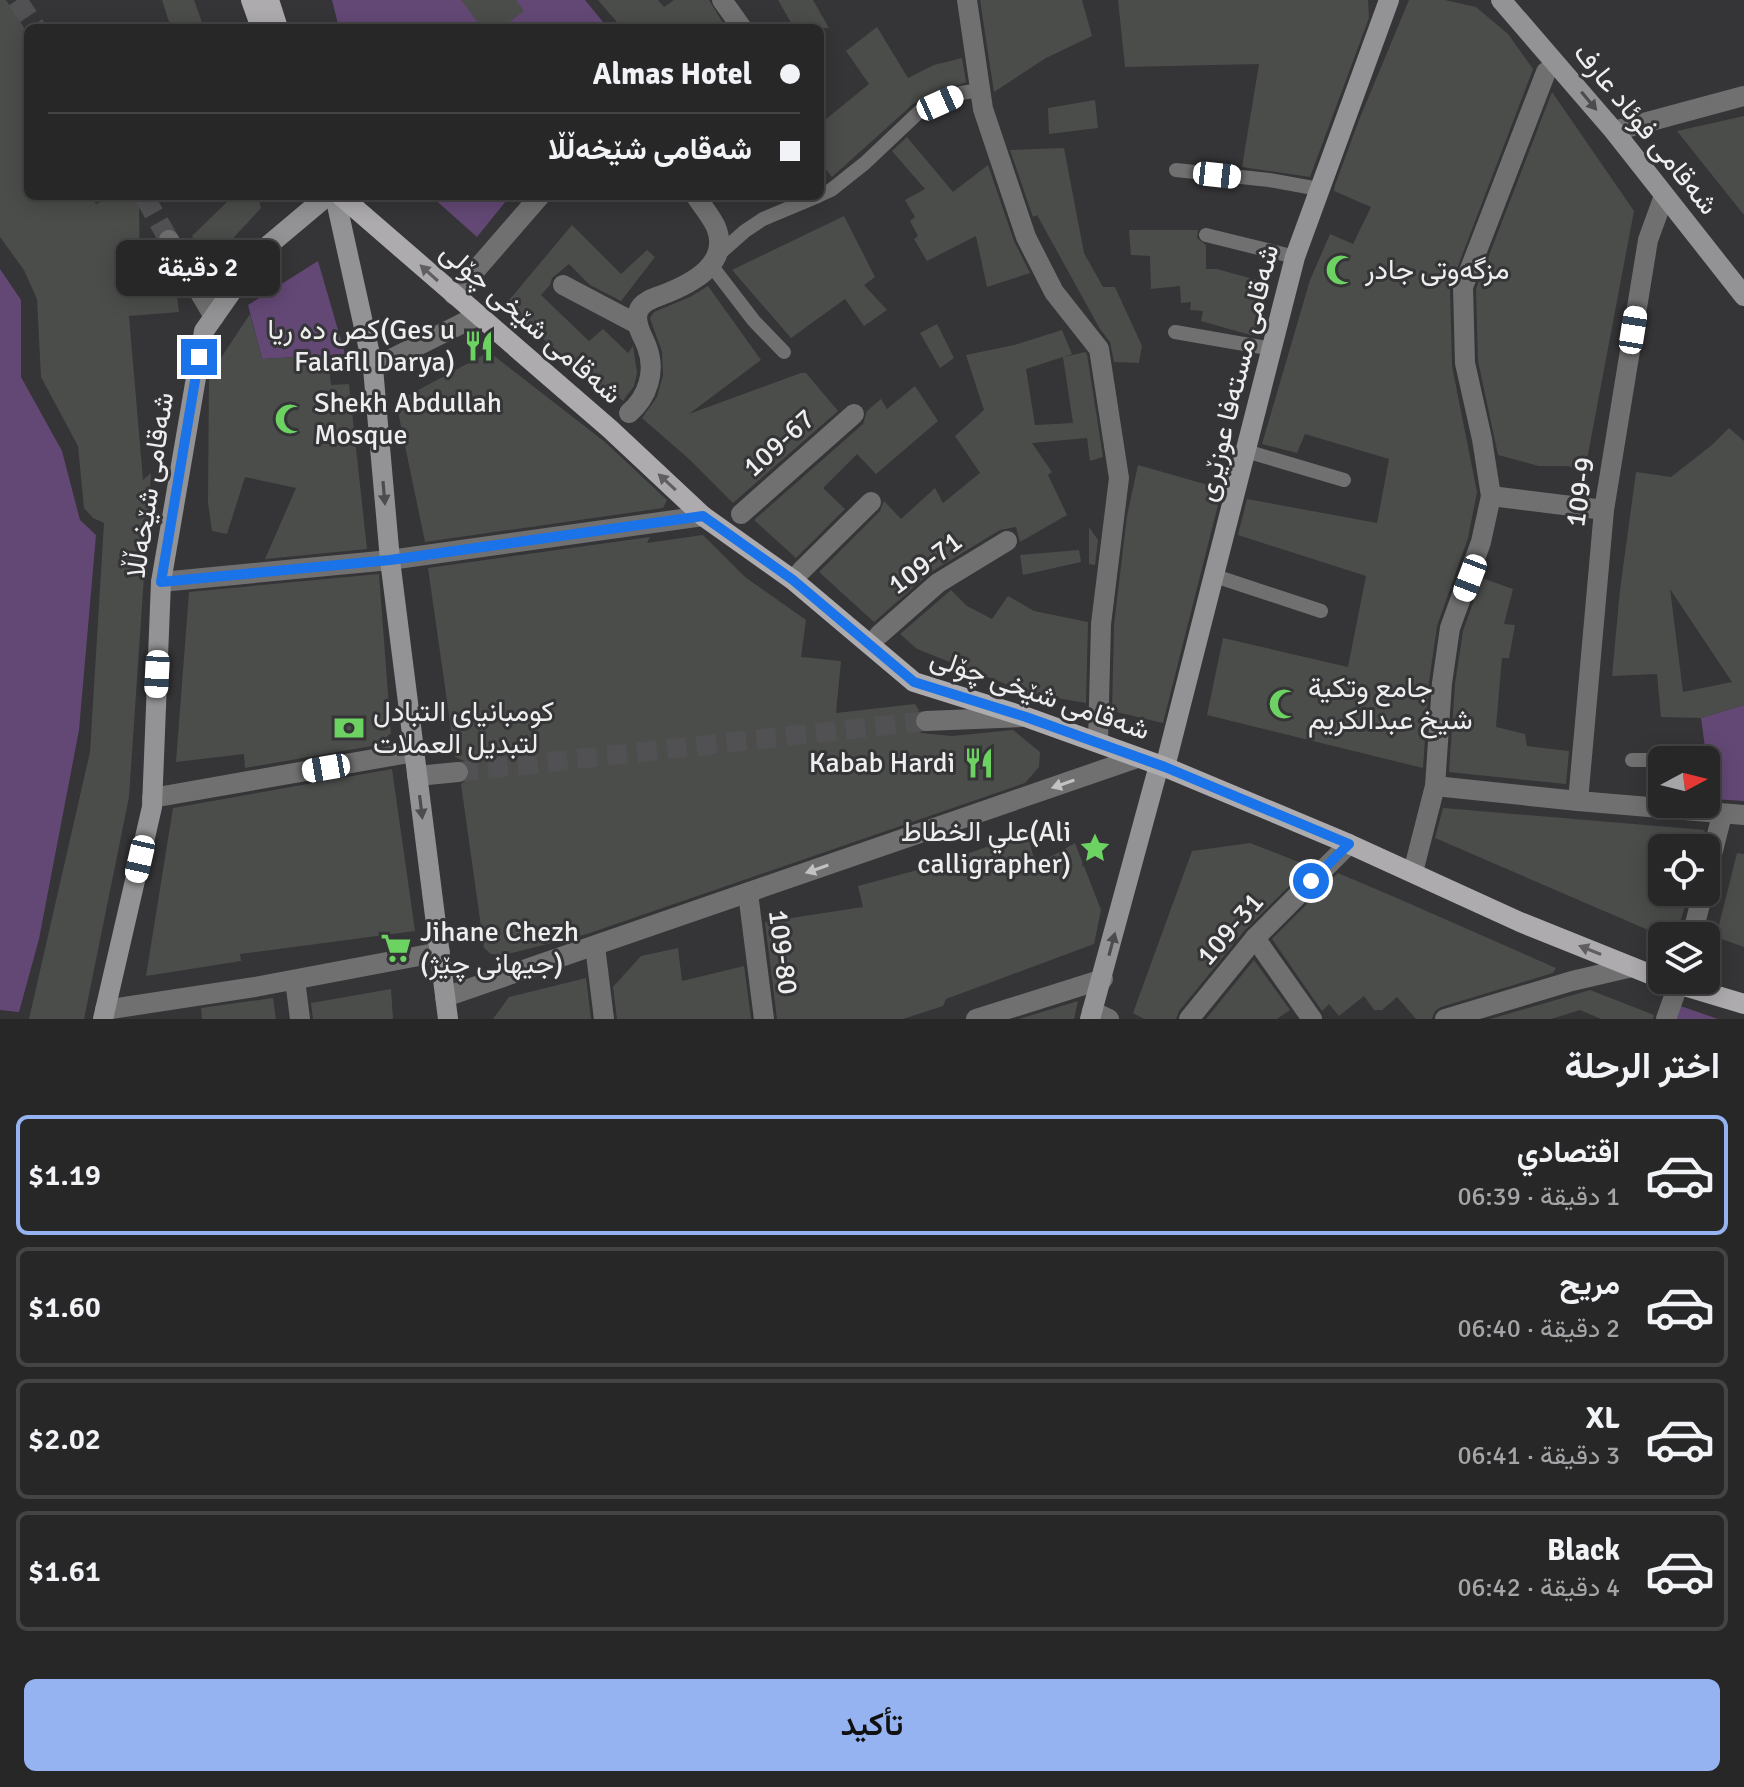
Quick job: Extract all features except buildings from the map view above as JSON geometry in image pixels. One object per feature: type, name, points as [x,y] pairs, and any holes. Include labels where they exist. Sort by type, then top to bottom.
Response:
[{"type":"main road","points":[[251,0],[260,24]]},
{"type":"main road","points":[[269,0],[277,24]]},
{"type":"main road","name":"شەقامی مستەفا عوزێری","points":[[1097,1016],[1103,979],[1215,576],[1295,257],[1389,0]]},
{"type":"main road","name":"شەقامی فوئاد عارف","points":[[1501,0],[1614,131],[1744,296]]},
{"type":"main road","name":"شەقامی شێخەڵڵا","points":[[104,1015],[152,798],[161,582],[204,331],[258,254],[322,200]]},
{"type":"main road","points":[[336,200],[373,368],[390,560],[448,1019]]},
{"type":"main road","name":"شەقامی شێخی چۆلی","points":[[346,200],[610,429],[703,516],[793,580],[914,682],[1026,717],[1162,766],[1349,844],[1520,922],[1648,973]]},
{"type":"main road","name":"شەقامی شێخی چۆلی","points":[[1712,994],[1744,1004]]},
{"type":"street","points":[[722,0],[739,24]]},
{"type":"street","points":[[967,0],[983,109],[1026,237],[1054,292],[1099,349],[1119,478],[1101,624],[1098,742]]},
{"type":"street","points":[[1413,872],[1435,786],[1442,683],[1450,628],[1481,542],[1491,496],[1465,363],[1463,287],[1546,72]]},
{"type":"street","points":[[1614,131],[1744,96]]},
{"type":"street","name":"109-9","points":[[1578,801],[1604,510],[1648,240],[1664,196]]},
{"type":"street","points":[[454,295],[537,200]]},
{"type":"street","points":[[629,413],[642,402],[651,371],[649,351],[637,324],[640,307],[648,300],[684,286],[715,260],[716,228],[698,200]]},
{"type":"street","points":[[169,240],[214,317]]},
{"type":"street","points":[[563,285],[637,324]]},
{"type":"street","points":[[373,368],[477,316]]},
{"type":"street","name":"109-67","points":[[741,514],[854,414]]},
{"type":"street","points":[[1491,496],[1604,510]]},
{"type":"street","points":[[801,571],[871,502]]},
{"type":"street","points":[[161,582],[390,560],[703,516]]},
{"type":"street","name":"109-71","points":[[879,635],[938,583],[1007,541]]},
{"type":"street","points":[[926,721],[1026,717]]},
{"type":"street","points":[[152,798],[414,752]]},
{"type":"street","points":[[445,997],[1137,758]]},
{"type":"street","points":[[417,776],[458,772]]},
{"type":"street","points":[[1435,786],[1648,808]]},
{"type":"street","points":[[1720,814],[1744,815]]},
{"type":"street","name":"109-31","points":[[1189,1019],[1255,938],[1349,844]]},
{"type":"street","name":"109-80","points":[[748,893],[764,1019]]},
{"type":"street","points":[[1255,938],[1312,1019]]},
{"type":"street","points":[[595,946],[604,1019]]},
{"type":"street","points":[[104,1015],[151,1011],[440,952]]},
{"type":"street","points":[[1445,1019],[1572,981],[1632,967]]},
{"type":"street","points":[[976,1019],[1103,979]]},
{"type":"street","points":[[295,980],[300,1019]]},
{"type":"street","points":[[1666,1019],[1669,994]]},
{"type":"lane","points":[[824,194],[865,163],[919,112],[961,93],[980,90]]},
{"type":"lane","points":[[1176,170],[1319,189]]},
{"type":"lane","points":[[784,352],[754,321],[715,260],[745,231],[763,219],[809,200]]},
{"type":"lane","points":[[1206,235],[1295,257]]},
{"type":"lane","points":[[1175,332],[1273,349]]},
{"type":"lane","points":[[1246,451],[1344,480]]},
{"type":"lane","points":[[1215,576],[1321,611]]},
{"type":"lane","points":[[1632,760],[1648,760]]},
{"type":"shaded area","points":[[332,0],[585,0],[605,24],[338,24]]},
{"type":"shaded area","points":[[435,200],[507,200],[477,237]]},
{"type":"shaded area","points":[[318,261],[345,354],[262,359],[248,305]]},
{"type":"shaded area","points":[[0,269],[21,300],[21,377],[62,451],[80,520],[96,535],[79,730],[39,939],[19,1012],[0,1010]]},
{"type":"shaded area","points":[[1744,705],[1744,801],[1720,800],[1720,746],[1705,746],[1701,718]]},
{"type":"shaded area","points":[[1672,1003],[1718,1019],[1670,1019]]},
{"type":"tunnel","points":[[17,0],[33,24]]},
{"type":"tunnel","points":[[146,200],[169,240]]},
{"type":"tunnel","points":[[458,772],[926,721]]},
{"type":"place","name":"مزگەوتی جادر","points":[[1341,270]]},
{"type":"place","name":"کص ده ریا(Ges u Falafll Darya)","points":[[479,346]]},
{"type":"place","name":"Shekh Abdullah Mosque","points":[[290,419]]},
{"type":"place","name":"جامع وتكية شيخ عبدالكريم","points":[[1284,704]]},
{"type":"place","name":"كومبانياى التبادل لتبديل العملات","points":[[349,728]]},
{"type":"place","name":"Kabab Hardi","points":[[979,763]]},
{"type":"place","name":"علي الخطاط(Ali calligrapher)","points":[[1095,848]]},
{"type":"place","name":"Jihane Chezh (جیهانی چێژ)","points":[[396,948]]},
{"type":"route","points":[[199,357],[161,582],[390,560],[703,516],[793,580],[914,682],[1098,742],[1349,844],[1311,881]]}]
